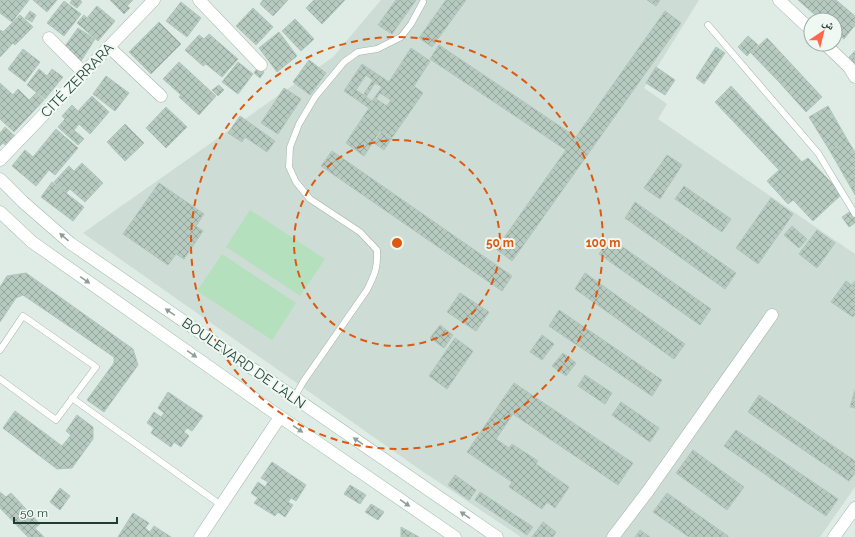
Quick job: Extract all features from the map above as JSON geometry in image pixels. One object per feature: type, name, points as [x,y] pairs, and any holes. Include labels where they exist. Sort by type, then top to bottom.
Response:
[{"type":"main road","name":"CITÉ ZERRARA","points":[[0,160],[154,0]]},
{"type":"main road","points":[[199,0],[261,64]]},
{"type":"main road","points":[[779,0],[803,22]]},
{"type":"main road","points":[[49,38],[84,73]]},
{"type":"main road","points":[[110,47],[161,96]]},
{"type":"main road","points":[[833,52],[849,67],[855,77]]},
{"type":"main road","name":"BOULEVARD DE L'ALN","points":[[0,179],[23,202],[70,243],[497,537]]},
{"type":"main road","name":"BOULEVARD DE L'ALN","points":[[0,212],[32,242],[455,537]]},
{"type":"main road","points":[[613,537],[648,491],[772,315]]},
{"type":"main road","points":[[200,537],[280,416]]},
{"type":"main road","points":[[834,537],[855,508]]},
{"type":"lane","points":[[294,398],[303,382],[367,290],[375,274],[378,261],[377,250],[360,232],[310,199],[296,182],[289,167],[290,147],[299,124],[315,97],[344,62],[358,52],[377,49],[401,37],[411,24],[423,2]]},
{"type":"lane","points":[[708,25],[818,153],[855,214]]},
{"type":"lane","points":[[0,350],[23,316],[96,366],[56,420],[0,379]]},
{"type":"lane","points":[[72,398],[221,505]]},
{"type":"shaded area","points":[[381,0],[699,0],[644,88],[667,104],[658,119],[855,254],[855,487],[820,537],[521,537],[419,469],[83,233],[333,57]]},
{"type":"green space","points":[[250,210],[325,259],[300,296],[226,247]]},
{"type":"green space","points":[[222,254],[296,303],[272,340],[197,291]]},
{"type":"building","points":[[0,0],[29,0],[12,22],[0,13]]},
{"type":"building","points":[[33,0],[57,0],[47,12]]},
{"type":"building","points":[[72,0],[80,0],[82,2],[77,8],[70,3]]},
{"type":"building","points":[[110,0],[133,0],[127,6],[130,8],[124,14]]},
{"type":"building","points":[[263,0],[288,0],[273,16],[260,4]]},
{"type":"building","points":[[314,0],[345,0],[322,24],[306,8]]},
{"type":"building","points":[[396,0],[416,0],[392,34],[378,25]]},
{"type":"building","points":[[446,0],[466,0],[432,47],[419,38]]},
{"type":"building","points":[[647,0],[660,0],[656,6]]},
{"type":"building","points":[[798,0],[836,0],[855,16],[855,25],[844,39],[843,12],[812,12]]},
{"type":"building","points":[[64,1],[81,14],[64,36],[47,23]]},
{"type":"building","points":[[181,2],[201,18],[187,37],[166,21]]},
{"type":"building","points":[[97,6],[115,21],[98,41],[77,23],[84,15],[87,18]]},
{"type":"building","points":[[253,8],[273,27],[256,45],[236,26]]},
{"type":"building","points":[[30,11],[36,15],[32,22],[25,18]]},
{"type":"building","points":[[665,11],[681,23],[512,261],[496,249],[566,150],[430,59],[439,45],[576,137]]},
{"type":"building","points":[[20,15],[33,27],[15,45],[13,43],[0,57],[0,31],[1,30],[3,32]]},
{"type":"building","points":[[295,19],[314,39],[301,51],[282,31]]},
{"type":"building","points":[[159,22],[181,44],[151,74],[129,52]]},
{"type":"building","points":[[78,28],[95,39],[81,61],[63,49]]},
{"type":"building","points":[[279,32],[297,56],[277,72],[259,48]]},
{"type":"building","points":[[209,34],[238,59],[222,77],[206,64],[203,66],[185,50],[199,35],[204,39]]},
{"type":"building","points":[[748,36],[758,45],[747,56],[738,47]]},
{"type":"building","points":[[767,38],[795,68],[779,82],[751,53]]},
{"type":"building","points":[[716,47],[725,53],[704,84],[696,78]]},
{"type":"building","points":[[411,48],[430,61],[414,86],[423,93],[391,139],[380,131],[364,156],[346,143],[369,108],[344,91],[362,64],[389,82]],"holes":[[[366,75],[373,80],[363,95],[356,90]],[[375,83],[382,87],[372,101],[366,97]],[[380,93],[391,100],[387,106],[376,99]]]},
{"type":"building","points":[[23,49],[40,62],[25,82],[8,69]]},
{"type":"building","points":[[855,51],[855,64],[849,57]]},
{"type":"building","points":[[309,60],[326,73],[310,95],[293,82]]},
{"type":"building","points":[[179,62],[216,96],[199,115],[179,97],[181,95],[163,79]]},
{"type":"building","points":[[238,62],[253,74],[238,94],[222,82]]},
{"type":"building","points":[[258,67],[264,72],[260,78],[254,73]]},
{"type":"building","points":[[656,67],[675,80],[665,95],[646,83]]},
{"type":"building","points":[[795,68],[822,97],[806,112],[779,82]]},
{"type":"building","points":[[39,69],[47,76],[52,69],[63,77],[45,99],[27,85]]},
{"type":"building","points":[[106,76],[129,93],[115,111],[93,94]]},
{"type":"building","points":[[0,83],[13,95],[18,89],[29,100],[36,93],[44,100],[14,132],[0,119]]},
{"type":"building","points":[[219,85],[224,90],[218,96],[212,90]]},
{"type":"building","points":[[731,86],[802,162],[808,158],[842,194],[813,221],[793,200],[788,204],[767,181],[779,170],[715,102]]},
{"type":"building","points":[[284,88],[301,99],[278,134],[261,123]]},
{"type":"building","points":[[92,96],[109,112],[90,134],[79,124],[74,130],[84,139],[78,145],[58,127],[65,119],[62,116],[72,105],[78,111]]},
{"type":"building","points":[[828,106],[848,141],[830,151],[809,117]]},
{"type":"building","points":[[166,107],[187,127],[166,148],[146,128]]},
{"type":"building","points":[[240,116],[275,141],[267,152],[245,137],[242,142],[228,133]]},
{"type":"building","points":[[125,124],[144,143],[125,161],[107,142]]},
{"type":"building","points":[[5,127],[17,138],[8,147],[3,143],[0,146],[0,133]]},
{"type":"building","points":[[56,129],[78,148],[55,175],[49,170],[36,186],[12,166],[25,150],[33,157]]},
{"type":"building","points":[[382,131],[392,138],[384,150],[374,143]]},
{"type":"building","points":[[848,141],[855,152],[855,183],[850,186],[830,151]]},
{"type":"building","points":[[332,151],[512,276],[502,291],[321,166]]},
{"type":"building","points":[[667,155],[682,165],[660,199],[644,188]]},
{"type":"building","points":[[82,163],[103,183],[85,202],[70,189],[66,193],[54,182],[69,166],[74,171]]},
{"type":"building","points":[[52,182],[84,207],[73,221],[41,197]]},
{"type":"building","points":[[159,183],[204,214],[196,226],[203,231],[184,259],[176,254],[168,265],[123,234]]},
{"type":"building","points":[[855,183],[855,195],[850,186]]},
{"type":"building","points":[[684,186],[731,219],[722,232],[675,199]]},
{"type":"building","points":[[771,198],[793,214],[758,264],[736,248]]},
{"type":"building","points":[[635,202],[736,273],[725,289],[625,218]]},
{"type":"building","points":[[851,211],[855,218],[855,223],[849,227],[842,217]]},
{"type":"building","points":[[792,226],[807,239],[799,248],[784,235]]},
{"type":"building","points":[[817,230],[835,243],[817,268],[799,254]]},
{"type":"building","points":[[610,238],[711,309],[700,325],[599,254]]},
{"type":"building","points":[[26,273],[133,349],[138,365],[104,412],[87,400],[114,363],[114,357],[23,295],[16,298],[0,322],[0,287],[7,276]]},
{"type":"building","points":[[585,273],[685,344],[674,359],[575,289]]},
{"type":"building","points":[[846,281],[852,285],[855,281],[855,315],[853,317],[831,302]]},
{"type":"building","points":[[460,293],[489,312],[476,331],[447,312]]},
{"type":"building","points":[[559,310],[662,380],[652,396],[549,326]]},
{"type":"building","points":[[440,325],[453,335],[444,348],[430,338]]},
{"type":"building","points":[[542,335],[554,344],[542,360],[530,352]]},
{"type":"building","points":[[455,338],[473,351],[447,389],[429,376]]},
{"type":"building","points":[[563,353],[576,363],[566,376],[552,366]]},
{"type":"building","points":[[585,375],[612,393],[605,404],[578,386]]},
{"type":"building","points":[[514,383],[633,463],[618,485],[513,414],[496,439],[509,448],[512,444],[538,461],[536,464],[569,487],[555,508],[547,502],[542,509],[509,487],[512,482],[467,452]]},
{"type":"building","points":[[855,390],[855,408],[850,407]]},
{"type":"building","points":[[168,392],[203,416],[192,431],[187,428],[184,432],[189,436],[181,447],[174,442],[171,447],[151,433],[154,428],[147,423],[154,412],[161,417],[164,413],[158,408]]},
{"type":"building","points":[[759,395],[855,461],[855,473],[849,481],[748,412]]},
{"type":"building","points":[[621,402],[659,428],[650,442],[612,415]]},
{"type":"building","points":[[15,411],[62,446],[71,435],[66,431],[77,415],[93,427],[93,439],[72,468],[57,469],[3,428]]},
{"type":"building","points":[[736,430],[838,499],[826,516],[724,446]]},
{"type":"building","points":[[693,450],[744,487],[727,510],[676,473]]},
{"type":"building","points":[[272,462],[306,485],[296,501],[291,498],[288,502],[293,505],[285,517],[278,512],[275,516],[254,503],[258,498],[251,493],[258,482],[265,487],[268,482],[261,478]]},
{"type":"building","points":[[455,475],[476,490],[469,500],[448,485]]},
{"type":"building","points":[[350,485],[366,495],[360,504],[344,494]]},
{"type":"building","points":[[60,488],[70,496],[60,510],[50,502]]},
{"type":"building","points":[[0,492],[6,497],[11,493],[40,524],[35,528],[44,537],[28,537],[0,508]]},
{"type":"building","points":[[480,492],[533,527],[527,535],[475,500]]},
{"type":"building","points":[[667,493],[728,537],[689,537],[653,512]]},
{"type":"building","points":[[371,504],[384,512],[378,520],[365,512]]},
{"type":"building","points":[[133,513],[149,523],[145,528],[150,532],[154,526],[171,537],[118,537]]},
{"type":"building","points":[[543,522],[556,532],[553,537],[532,537]]},
{"type":"building","points":[[401,527],[419,537],[401,537]]},
{"type":"building","points":[[640,530],[650,537],[635,537]]}]
